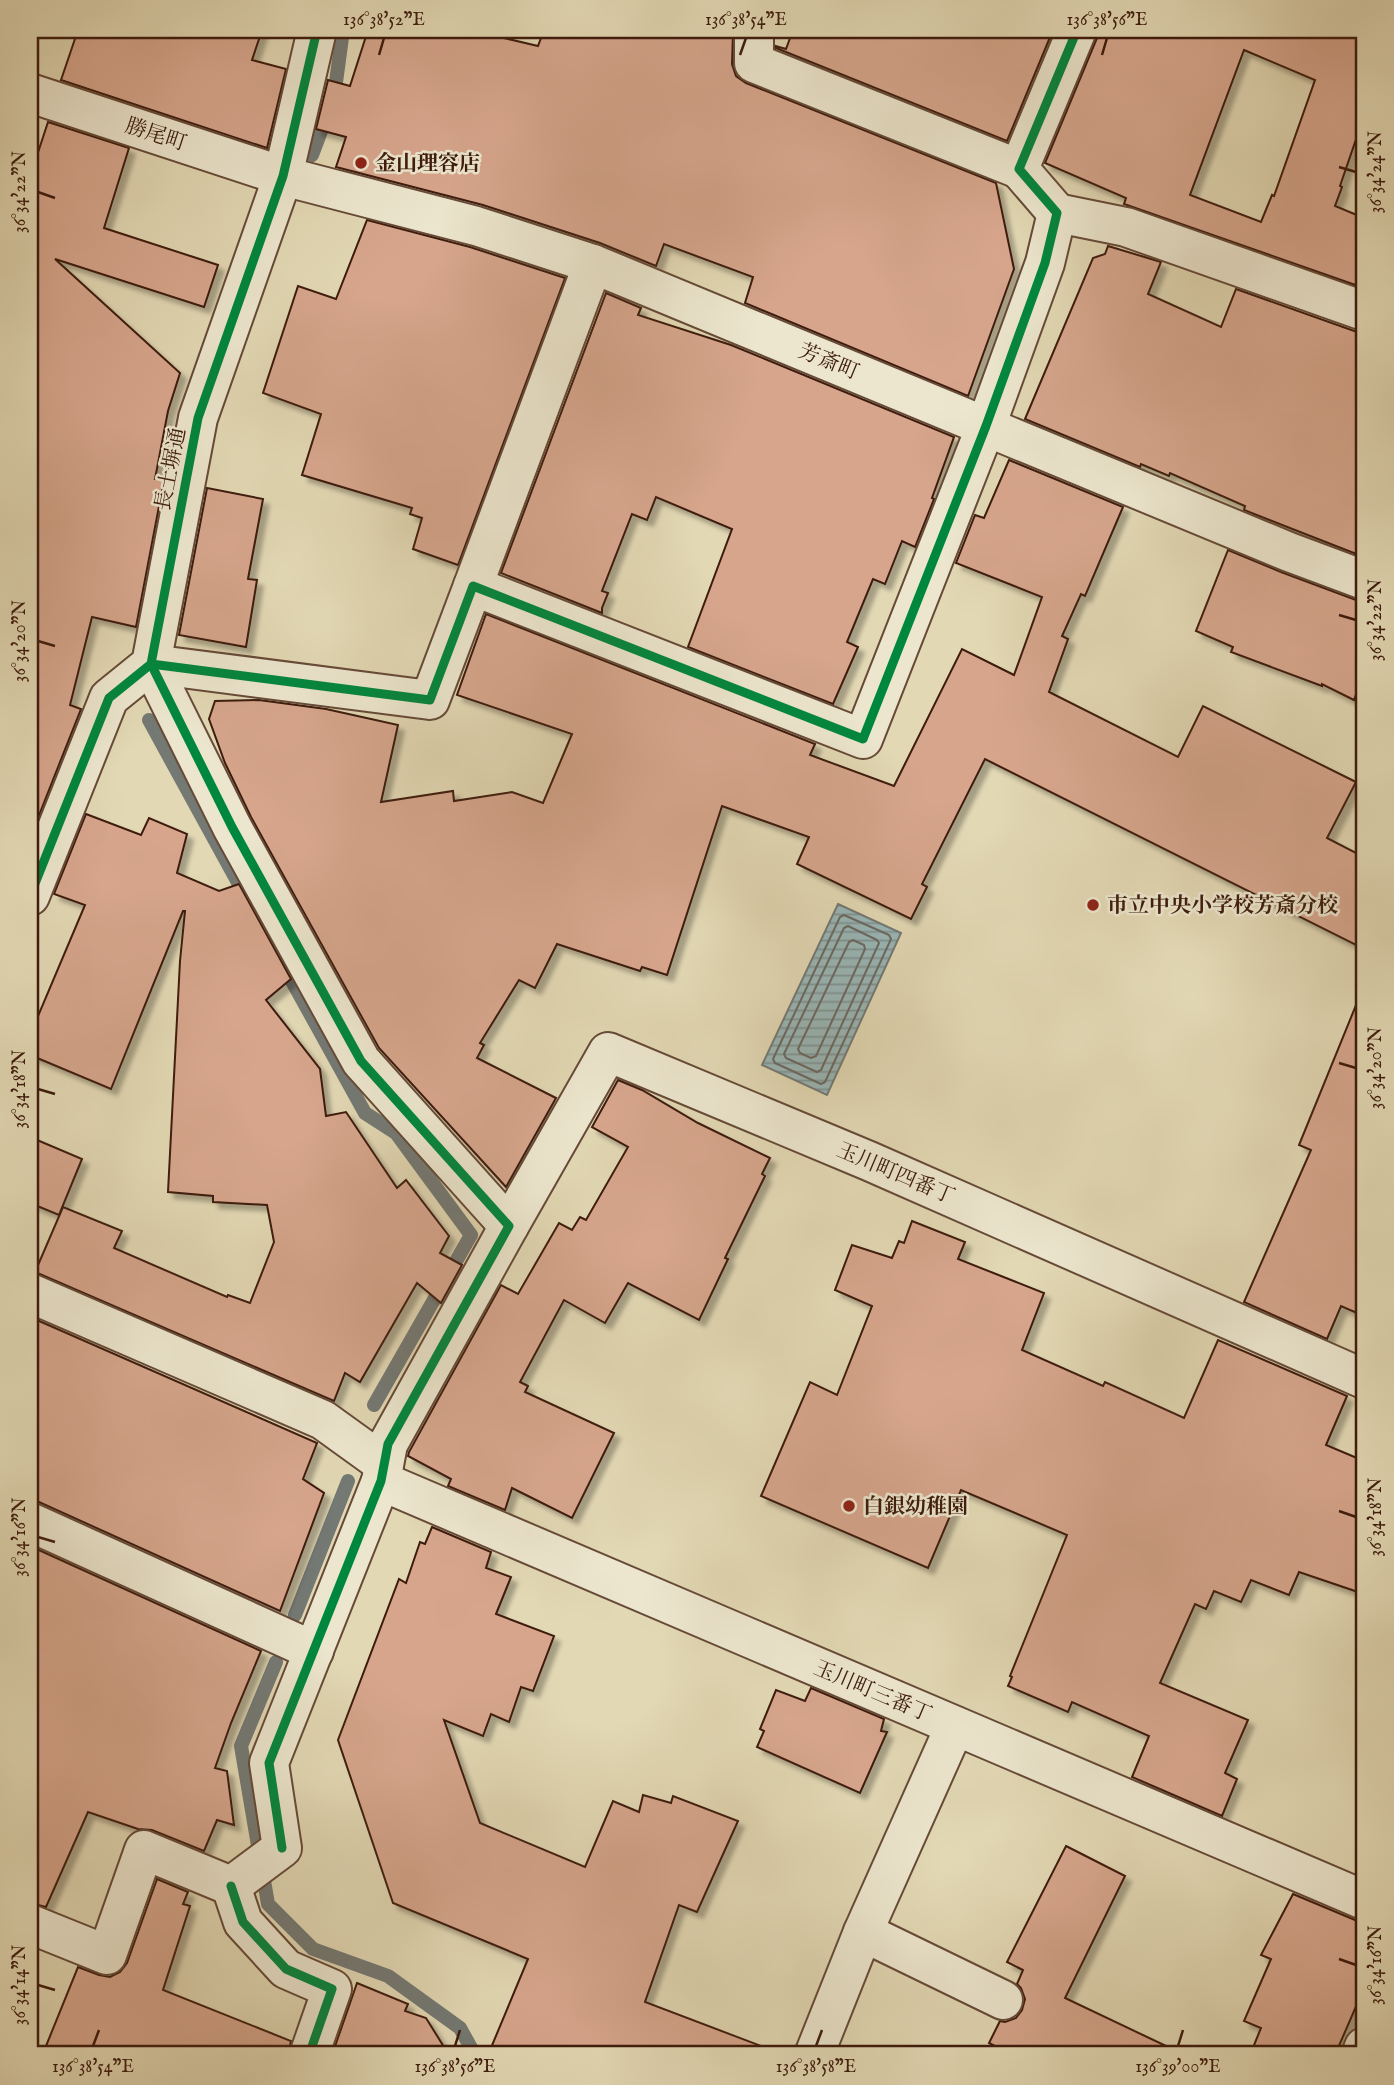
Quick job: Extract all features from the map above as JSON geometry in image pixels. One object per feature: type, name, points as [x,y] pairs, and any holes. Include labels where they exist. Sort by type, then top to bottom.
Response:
[{"type":"street","name":"長土塀通","points":[[151,664],[198,418],[283,176],[317,30]]},
{"type":"street","points":[[756,30],[754,63],[1019,169],[1057,214],[1126,227],[1364,311]]},
{"type":"street","points":[[1019,169],[1077,30]]},
{"type":"street","name":"勝尾町","points":[[30,93],[283,176]]},
{"type":"street","name":"芳斎町","points":[[283,176],[476,226],[593,264],[1289,552],[1364,580]]},
{"type":"street","points":[[473,586],[863,739],[986,426],[1045,263],[1057,214]]},
{"type":"street","points":[[32,885],[110,698],[151,664],[430,700],[593,264]]},
{"type":"street","points":[[151,664],[232,827],[361,1061],[509,1226],[388,1444],[383,1473],[269,1763],[282,1848],[249,1872],[243,1923],[286,1969],[332,1989],[309,2055]]},
{"type":"street","name":"玉川町四番丁","points":[[509,1226],[608,1052],[869,1160],[1364,1379]]},
{"type":"street","name":"玉川町三番丁","points":[[30,1293],[323,1420],[383,1473],[955,1726],[1364,1900]]},
{"type":"street","points":[[30,1522],[314,1651]]},
{"type":"street","points":[[814,2055],[863,1932],[955,1726]]},
{"type":"street","points":[[30,1924],[107,1955],[144,1850],[249,1872]]},
{"type":"street","points":[[863,1932],[1003,2000]]},
{"type":"street","points":[[1361,2055],[1364,2047]]},
{"type":"water","points":[[838,904],[901,933],[827,1095],[762,1065]]},
{"type":"building","points":[[78,30],[262,30],[252,60],[286,69],[267,148],[61,80]]},
{"type":"building","points":[[368,30],[470,30],[538,46],[544,30],[722,30],[733,33],[732,64],[736,76],[746,83],[996,183],[1014,269],[968,396],[745,303],[753,277],[664,244],[656,266],[600,243],[483,205],[336,167],[346,137],[316,129],[328,80],[350,86]]},
{"type":"building","points":[[793,30],[1053,30],[1007,141],[776,48],[786,49]]},
{"type":"building","points":[[1098,30],[1364,30],[1364,116],[1335,206],[1364,218],[1364,288],[1124,204],[1126,198],[1045,163]],"holes":[[[1244,50],[1315,80],[1274,196],[1272,195],[1261,222],[1190,195]]]},
{"type":"building","points":[[48,122],[129,148],[104,228],[218,265],[204,307],[55,259],[180,373],[168,411],[155,479],[164,480],[136,627],[92,617],[70,705],[81,709],[30,838],[30,177]]},
{"type":"building","points":[[367,220],[470,247],[565,278],[458,565],[413,549],[422,518],[410,514],[412,508],[302,475],[321,414],[263,393],[298,286],[336,299]]},
{"type":"building","points":[[1108,246],[1161,262],[1148,294],[1221,327],[1236,289],[1357,332],[1364,332],[1364,557],[1244,510],[1245,506],[1170,473],[1169,476],[1141,464],[1140,467],[1025,419],[1093,258],[1105,254]]},
{"type":"building","points":[[606,293],[641,308],[638,315],[731,345],[954,437],[915,547],[902,541],[885,584],[873,579],[847,642],[858,647],[833,704],[688,647],[732,529],[656,497],[647,520],[632,514],[602,591],[608,593],[602,613],[501,573]]},
{"type":"building","points":[[1009,460],[1123,507],[1085,596],[1081,594],[1062,636],[1068,639],[1049,692],[1178,757],[1203,706],[1356,782],[1327,838],[1364,857],[1364,949],[985,759],[922,884],[927,887],[911,919],[797,864],[809,837],[722,806],[667,975],[642,967],[640,971],[557,944],[535,988],[519,980],[480,1043],[484,1045],[477,1058],[556,1098],[506,1187],[379,1048],[251,817],[225,763],[209,719],[215,701],[259,700],[326,709],[398,725],[381,802],[453,791],[454,801],[512,792],[543,803],[572,734],[457,695],[486,614],[815,744],[810,755],[894,786],[962,649],[1014,675],[1042,597],[956,563],[975,515],[984,518]]},
{"type":"building","points":[[207,488],[263,499],[248,579],[257,580],[246,647],[179,635]]},
{"type":"building","points":[[1228,550],[1364,601],[1364,673],[1354,700],[1322,684],[1231,652],[1233,647],[1196,631]]},
{"type":"building","points":[[86,814],[141,835],[149,818],[187,834],[177,873],[219,891],[239,884],[291,979],[266,1000],[320,1069],[326,1116],[346,1112],[397,1188],[406,1180],[449,1236],[440,1253],[462,1265],[441,1303],[417,1283],[360,1382],[345,1373],[334,1401],[35,1272],[63,1207],[122,1231],[114,1248],[227,1297],[228,1295],[250,1303],[274,1242],[267,1205],[213,1202],[213,1196],[168,1192],[185,911],[111,1089],[30,1055],[30,1035],[85,905],[54,894]]},
{"type":"building","points":[[1363,988],[1364,1316],[1341,1306],[1327,1339],[1244,1302],[1311,1150],[1299,1145]]},
{"type":"building","points":[[618,1080],[770,1158],[762,1174],[765,1176],[725,1258],[728,1259],[699,1320],[628,1283],[605,1323],[564,1300],[520,1382],[528,1386],[525,1392],[614,1433],[572,1518],[512,1488],[505,1510],[448,1486],[451,1479],[408,1456],[409,1452],[501,1285],[518,1294],[559,1223],[572,1230],[580,1217],[586,1220],[628,1147],[592,1127]]},
{"type":"building","points":[[30,1137],[82,1159],[59,1215],[30,1203]]},
{"type":"building","points":[[912,1221],[965,1242],[958,1259],[1044,1293],[1022,1350],[1103,1386],[1105,1382],[1184,1418],[1218,1340],[1347,1396],[1326,1445],[1364,1461],[1364,1594],[1299,1572],[1289,1595],[1251,1580],[1241,1602],[1214,1591],[1206,1609],[1195,1604],[1160,1683],[1248,1720],[1225,1773],[1237,1779],[1222,1816],[1132,1777],[1149,1736],[1072,1702],[1068,1712],[1008,1686],[1067,1535],[961,1490],[928,1568],[761,1496],[810,1382],[837,1395],[872,1306],[835,1290],[852,1245],[892,1258],[899,1241],[904,1243]]},
{"type":"building","points":[[30,1317],[317,1443],[303,1479],[324,1493],[280,1611],[30,1500]]},
{"type":"building","points":[[432,1527],[491,1552],[486,1568],[511,1577],[496,1614],[554,1636],[533,1691],[521,1687],[509,1722],[491,1714],[483,1736],[444,1720],[480,1823],[585,1867],[613,1801],[639,1812],[643,1795],[671,1803],[673,1796],[738,1821],[697,1912],[679,1905],[645,2002],[777,2052],[776,2055],[488,2055],[528,1959],[393,1903],[338,1740],[399,1579],[406,1583],[420,1542],[425,1544]]},
{"type":"building","points":[[30,1546],[261,1651],[215,1768],[227,1771],[234,1825],[217,1820],[204,1851],[152,1830],[138,1829],[88,1812],[46,1907],[30,1903]]},
{"type":"building","points":[[811,1688],[884,1719],[881,1731],[887,1732],[860,1793],[757,1747],[764,1731],[760,1729],[776,1690],[805,1701]]},
{"type":"building","points":[[1066,1846],[1125,1876],[1065,1998],[1185,2055],[991,2055],[995,2046],[989,2043],[1000,2021],[1016,2018],[1025,1999],[1017,1984],[1023,1970],[1007,1962]]},
{"type":"building","points":[[157,1879],[188,1892],[183,1904],[190,1906],[163,1990],[291,2041],[288,2055],[67,2055],[46,2046],[78,1967],[110,1977],[120,1972],[127,1963]]},
{"type":"building","points":[[1293,1894],[1355,1920],[1364,1921],[1364,1988],[1335,2055],[1250,2055],[1261,2028],[1244,2021],[1271,1959],[1261,1955]]},
{"type":"building","points":[[357,1983],[408,2004],[405,2011],[426,2018],[449,2055],[332,2055]]},
{"type":"waterway","points":[[312,155],[334,97],[343,30]]},
{"type":"waterway","points":[[149,720],[247,899]]},
{"type":"waterway","points":[[282,963],[365,1113],[396,1133],[471,1235],[374,1405]]},
{"type":"waterway","points":[[295,1615],[348,1481]]},
{"type":"waterway","points":[[276,1662],[241,1746],[268,1904],[313,1949],[388,1976],[460,2028],[475,2055]]},
{"type":"cycle path","points":[[30,896],[109,698],[151,664],[198,418],[283,176],[317,30]]},
{"type":"cycle path","points":[[151,664],[430,700],[473,586],[863,739],[986,426],[1045,263],[1057,213],[1019,169],[1077,30]]},
{"type":"cycle path","points":[[151,664],[232,827],[361,1061],[509,1226],[388,1444],[381,1481],[269,1763],[282,1848]]},
{"type":"cycle path","points":[[231,1886],[243,1922],[286,1969],[332,1989],[309,2055]]},
{"type":"place","name":"金山理容店","points":[[361,163]]},
{"type":"place","name":"市立中央小学校芳斎分校","points":[[1093,905]]},
{"type":"place","name":"白銀幼稚園","points":[[849,1506]]}]
